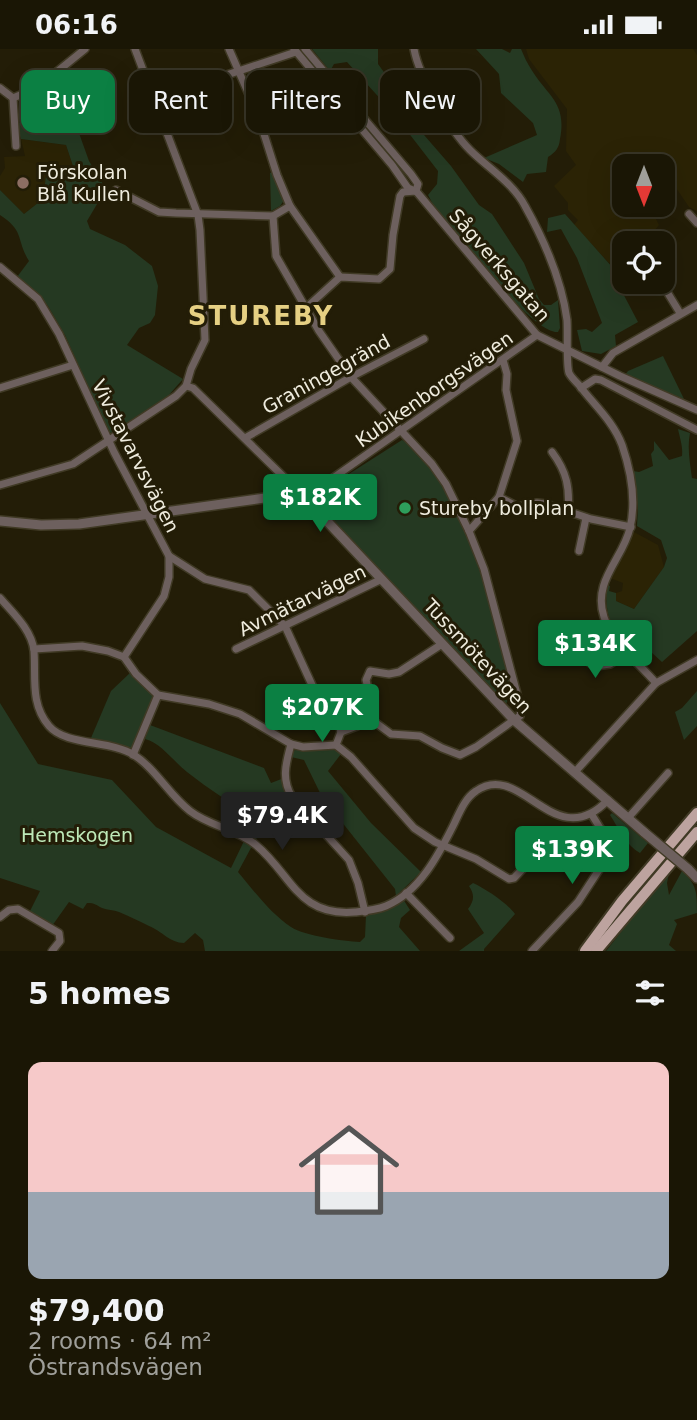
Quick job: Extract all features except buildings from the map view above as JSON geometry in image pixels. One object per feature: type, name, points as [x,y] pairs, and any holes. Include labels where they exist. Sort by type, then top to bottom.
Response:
[{"type":"main road","points":[[585,951],[622,901],[697,813]]},
{"type":"main road","points":[[596,951],[697,832]]},
{"type":"street","points":[[13,99],[37,88],[85,49]]},
{"type":"street","points":[[135,49],[143,70]]},
{"type":"street","points":[[229,49],[258,115],[290,206],[341,277]]},
{"type":"street","name":"Sågverksgatan","points":[[305,49],[411,174],[418,184],[416,191]]},
{"type":"street","points":[[414,49],[416,60],[433,95],[455,132],[468,149],[512,189],[525,205],[560,286],[566,318],[569,373],[607,418],[622,447],[632,488],[631,527],[623,548],[609,569],[602,596],[604,617],[615,639],[656,683]]},
{"type":"street","points":[[232,74],[295,50]]},
{"type":"street","name":"Sågverksgatan","points":[[295,50],[392,165],[408,188],[416,191],[537,335],[697,411]]},
{"type":"street","points":[[0,88],[13,99],[16,146]]},
{"type":"street","points":[[0,485],[73,464],[176,396],[186,386],[205,340],[206,331],[198,215],[167,133]]},
{"type":"street","points":[[116,190],[159,212],[274,216],[290,206]]},
{"type":"street","points":[[306,308],[341,277],[379,279],[385,275],[390,269],[400,196],[403,192],[416,191]]},
{"type":"street","points":[[689,213],[697,223]]},
{"type":"street","points":[[274,216],[276,256],[306,308],[351,377],[432,464],[446,484],[470,531],[484,569],[521,709],[520,716],[460,755],[420,736],[391,734],[368,717]]},
{"type":"street","name":"Vivstavarvsvägen","points":[[0,267],[38,299],[59,334],[109,442],[169,556],[205,579],[250,590],[285,626],[318,698],[339,723],[341,732]]},
{"type":"street","points":[[668,294],[680,313]]},
{"type":"street","points":[[602,367],[613,353],[697,305]]},
{"type":"street","name":"Kubikenborgsvägen","points":[[313,492],[537,335]]},
{"type":"street","name":"Graningegränd","points":[[245,439],[351,377],[424,339]]},
{"type":"street","points":[[470,531],[499,498],[517,437],[506,390],[507,375],[503,360]]},
{"type":"street","points":[[0,388],[74,365]]},
{"type":"street","points":[[581,388],[595,379],[601,380],[697,430]]},
{"type":"street","points":[[0,521],[41,525],[79,524],[294,491],[305,484],[313,492],[309,502],[298,502],[294,491],[245,439],[193,389],[186,386]]},
{"type":"street","points":[[552,452],[563,467],[568,484],[568,512]]},
{"type":"street","points":[[499,498],[518,507],[537,503],[586,518],[631,527]]},
{"type":"street","name":"Tussmötevägen","points":[[309,502],[514,720],[697,878]]},
{"type":"street","points":[[579,551],[586,518]]},
{"type":"street","points":[[124,657],[164,596],[169,577],[169,556]]},
{"type":"street","name":"Avmätarvägen","points":[[236,649],[382,579]]},
{"type":"street","points":[[0,598],[23,625],[34,649],[32,663],[35,696],[42,716],[51,729],[62,735],[103,744],[134,755],[174,798],[191,812],[255,844],[305,900],[324,911],[365,912],[385,906],[406,893],[435,860],[465,802],[475,792],[490,784],[502,784],[512,788],[562,817],[592,815],[608,800]]},
{"type":"street","points":[[577,642],[590,663],[596,666],[610,664],[628,653]]},
{"type":"street","points":[[336,745],[341,732],[358,726],[373,709],[366,674],[370,671],[389,674],[399,672],[442,644]]},
{"type":"street","points":[[34,649],[88,646],[124,657],[136,674],[158,695],[209,704],[240,714],[291,744],[303,747],[336,745],[351,757],[414,828],[443,846],[476,859],[509,879],[514,878],[545,842]]},
{"type":"street","points":[[575,772],[656,683],[697,660]]},
{"type":"street","points":[[134,755],[158,695]]},
{"type":"street","points":[[291,744],[287,759],[286,786],[292,797],[349,860],[365,912]]},
{"type":"street","points":[[628,818],[668,773]]},
{"type":"street","points":[[532,951],[578,902],[610,853],[610,845],[592,815]]},
{"type":"street","points":[[406,893],[450,938]]},
{"type":"street","points":[[0,917],[9,910],[18,909],[60,933],[60,941],[52,951]]},
{"type":"shaded area","points":[[526,49],[693,49],[697,55],[697,211],[689,207],[676,188],[676,154],[612,154],[612,217],[655,217],[659,225],[654,231],[612,231],[612,261],[609,263],[574,225],[578,220],[568,210],[568,203],[554,186],[576,165],[566,151],[567,109],[529,59]]},
{"type":"shaded area","name":"Förskolan Blå Kullen","points":[[21,139],[66,145],[73,166],[43,199],[24,214],[0,190],[0,176],[5,168],[4,157],[25,156]]},
{"type":"shaded area","points":[[634,532],[658,545],[664,567],[634,609],[616,601],[616,593],[622,591],[623,583],[610,578]]},
{"type":"green space","points":[[312,49],[378,49],[378,64],[382,70],[380,70],[380,99],[366,83],[366,70],[354,70],[347,62],[334,64],[329,70]]},
{"type":"green space","points":[[476,49],[502,49],[510,53],[512,49],[521,49],[537,79],[558,108],[561,116],[559,145],[548,157],[546,172],[527,174],[523,182],[499,164],[484,158],[537,135],[533,123],[501,93],[499,74]]},
{"type":"green space","points":[[16,123],[21,123],[21,133],[79,133],[89,161],[106,189],[87,221],[90,229],[125,245],[152,266],[158,286],[155,315],[150,323],[139,328],[127,345],[183,379],[168,396],[111,433],[65,335],[48,306],[17,277],[29,261],[17,231],[0,215],[0,190],[24,214],[43,199],[46,176],[73,166],[66,145],[21,139]]},
{"type":"green space","points":[[409,133],[422,133],[451,166],[479,205],[492,214],[524,263],[544,305],[551,305],[558,300],[558,332],[546,328],[513,300],[436,210],[428,195],[437,184],[438,171]]},
{"type":"green space","points":[[275,170],[285,199],[271,211],[270,173]]},
{"type":"green space","points":[[565,214],[612,267],[612,294],[623,294],[638,322],[615,335],[616,346],[601,354],[582,351],[577,330],[586,329],[592,332],[602,323],[577,258],[561,229],[547,232],[548,218]]},
{"type":"green space","points":[[663,356],[684,399],[625,375],[628,371]]},
{"type":"green space","points":[[678,429],[690,433],[692,478],[697,479],[697,631],[662,662],[639,641],[628,650],[610,620],[606,603],[608,585],[609,591],[616,593],[616,601],[634,609],[664,567],[667,558],[661,540],[637,526],[638,506],[633,471],[639,472],[653,466],[651,454],[654,441],[669,460],[682,456]]},
{"type":"green space","points":[[402,440],[424,458],[443,484],[473,552],[496,625],[513,695],[504,706],[318,505],[327,488]]},
{"type":"green space","points":[[131,672],[152,695],[133,747],[129,749],[91,738],[111,691]]},
{"type":"green space","points":[[697,691],[697,726],[684,740],[675,712]]},
{"type":"green space","name":"Hemskogen","points":[[0,703],[38,764],[112,780],[156,827],[231,868],[244,841],[252,846],[238,872],[270,909],[291,927],[315,935],[360,942],[365,937],[366,915],[386,910],[403,899],[410,910],[401,918],[399,927],[420,951],[205,951],[203,940],[195,933],[184,943],[179,942],[126,915],[92,903],[87,903],[83,909],[69,902],[52,926],[29,913],[40,891],[0,878]]},
{"type":"green space","points":[[150,725],[264,768],[271,783],[284,778],[290,797],[270,815],[256,840],[247,835],[255,817],[212,790],[187,772],[162,748],[145,739]]},
{"type":"green space","points":[[334,749],[341,754],[328,771],[371,823],[421,872],[396,896],[395,889],[322,797],[304,760],[291,757],[293,751]]},
{"type":"green space","points":[[612,813],[648,843],[640,853],[623,836],[610,815]]},
{"type":"green space","points":[[682,871],[695,889],[697,913],[674,920],[677,924],[669,945],[676,951],[606,951],[662,880],[669,873],[669,895]]},
{"type":"green space","points":[[473,883],[507,905],[515,914],[484,951],[459,951],[484,933],[468,909],[473,898],[469,886]]},
{"type":"place","name":"Förskolan Blå Kullen","points":[[23,183]]},
{"type":"place","name":"Stureby bollplan","points":[[405,508]]},
{"type":"district","name":"STUREBY","points":[[261,316]]}]
